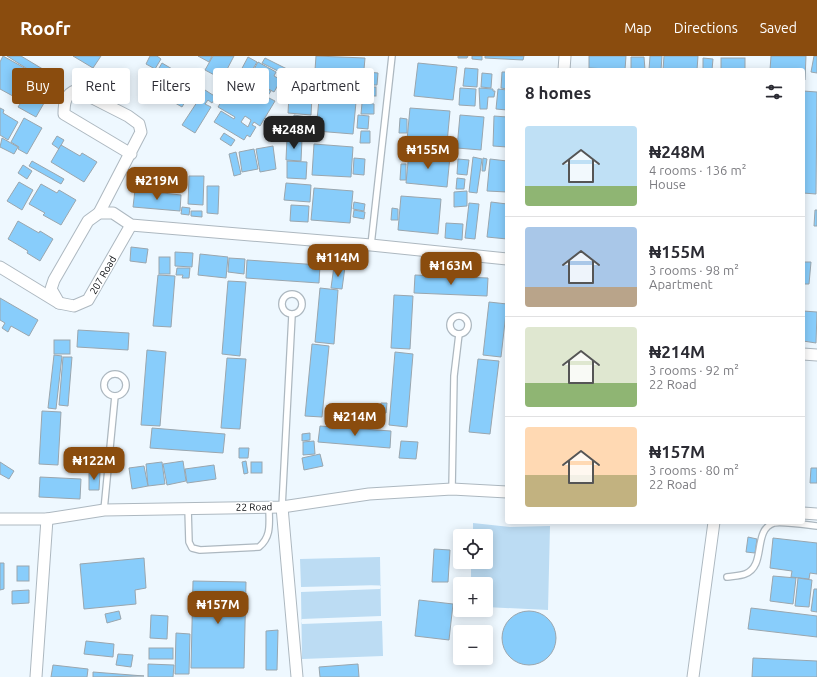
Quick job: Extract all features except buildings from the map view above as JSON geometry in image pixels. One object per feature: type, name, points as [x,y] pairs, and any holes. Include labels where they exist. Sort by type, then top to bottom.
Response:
[{"type":"street","points":[[564,68],[565,56]]},
{"type":"street","points":[[59,303],[51,289],[54,280],[88,221],[99,213],[131,154],[141,132],[139,124],[128,116],[77,90],[70,92],[64,103],[64,114],[131,154]]},
{"type":"street","points":[[99,213],[113,213],[131,225],[371,245],[505,259]]},
{"type":"street","name":"207 Road","points":[[0,267],[59,303],[74,306],[88,300],[131,225]]},
{"type":"street","points":[[805,354],[817,355]]},
{"type":"street","name":"22 Road","points":[[0,519],[47,519],[104,510],[282,507],[369,494],[452,489],[505,492]]},
{"type":"street","points":[[282,507],[297,677]]},
{"type":"street","points":[[805,513],[817,514]]},
{"type":"street","points":[[36,677],[47,519]]},
{"type":"street","points":[[693,677],[714,524]]},
{"type":"lane","points":[[371,245],[392,56]]},
{"type":"lane","points":[[282,507],[292,314]]},
{"type":"lane","points":[[452,489],[454,376],[459,334]]},
{"type":"lane","points":[[104,510],[115,396]]},
{"type":"lane","points":[[188,508],[189,542],[192,548],[200,550],[259,548],[266,541],[268,534],[269,507]]},
{"type":"lane","points":[[727,576],[746,574],[753,568],[757,562],[763,535],[768,527],[772,524]]},
{"type":"lane","points":[[788,524],[817,526]]},
{"type":"shaded area","points":[[473,523],[510,527],[550,526],[548,610],[493,607],[493,577],[471,577],[471,569],[493,569],[493,529],[473,529]]},
{"type":"shaded area","points":[[380,557],[380,585],[301,587],[300,559]]},
{"type":"shaded area","points":[[381,587],[381,616],[301,619],[301,592],[380,589]]},
{"type":"shaded area","points":[[301,621],[302,624],[382,621],[383,656],[302,659]]}]
